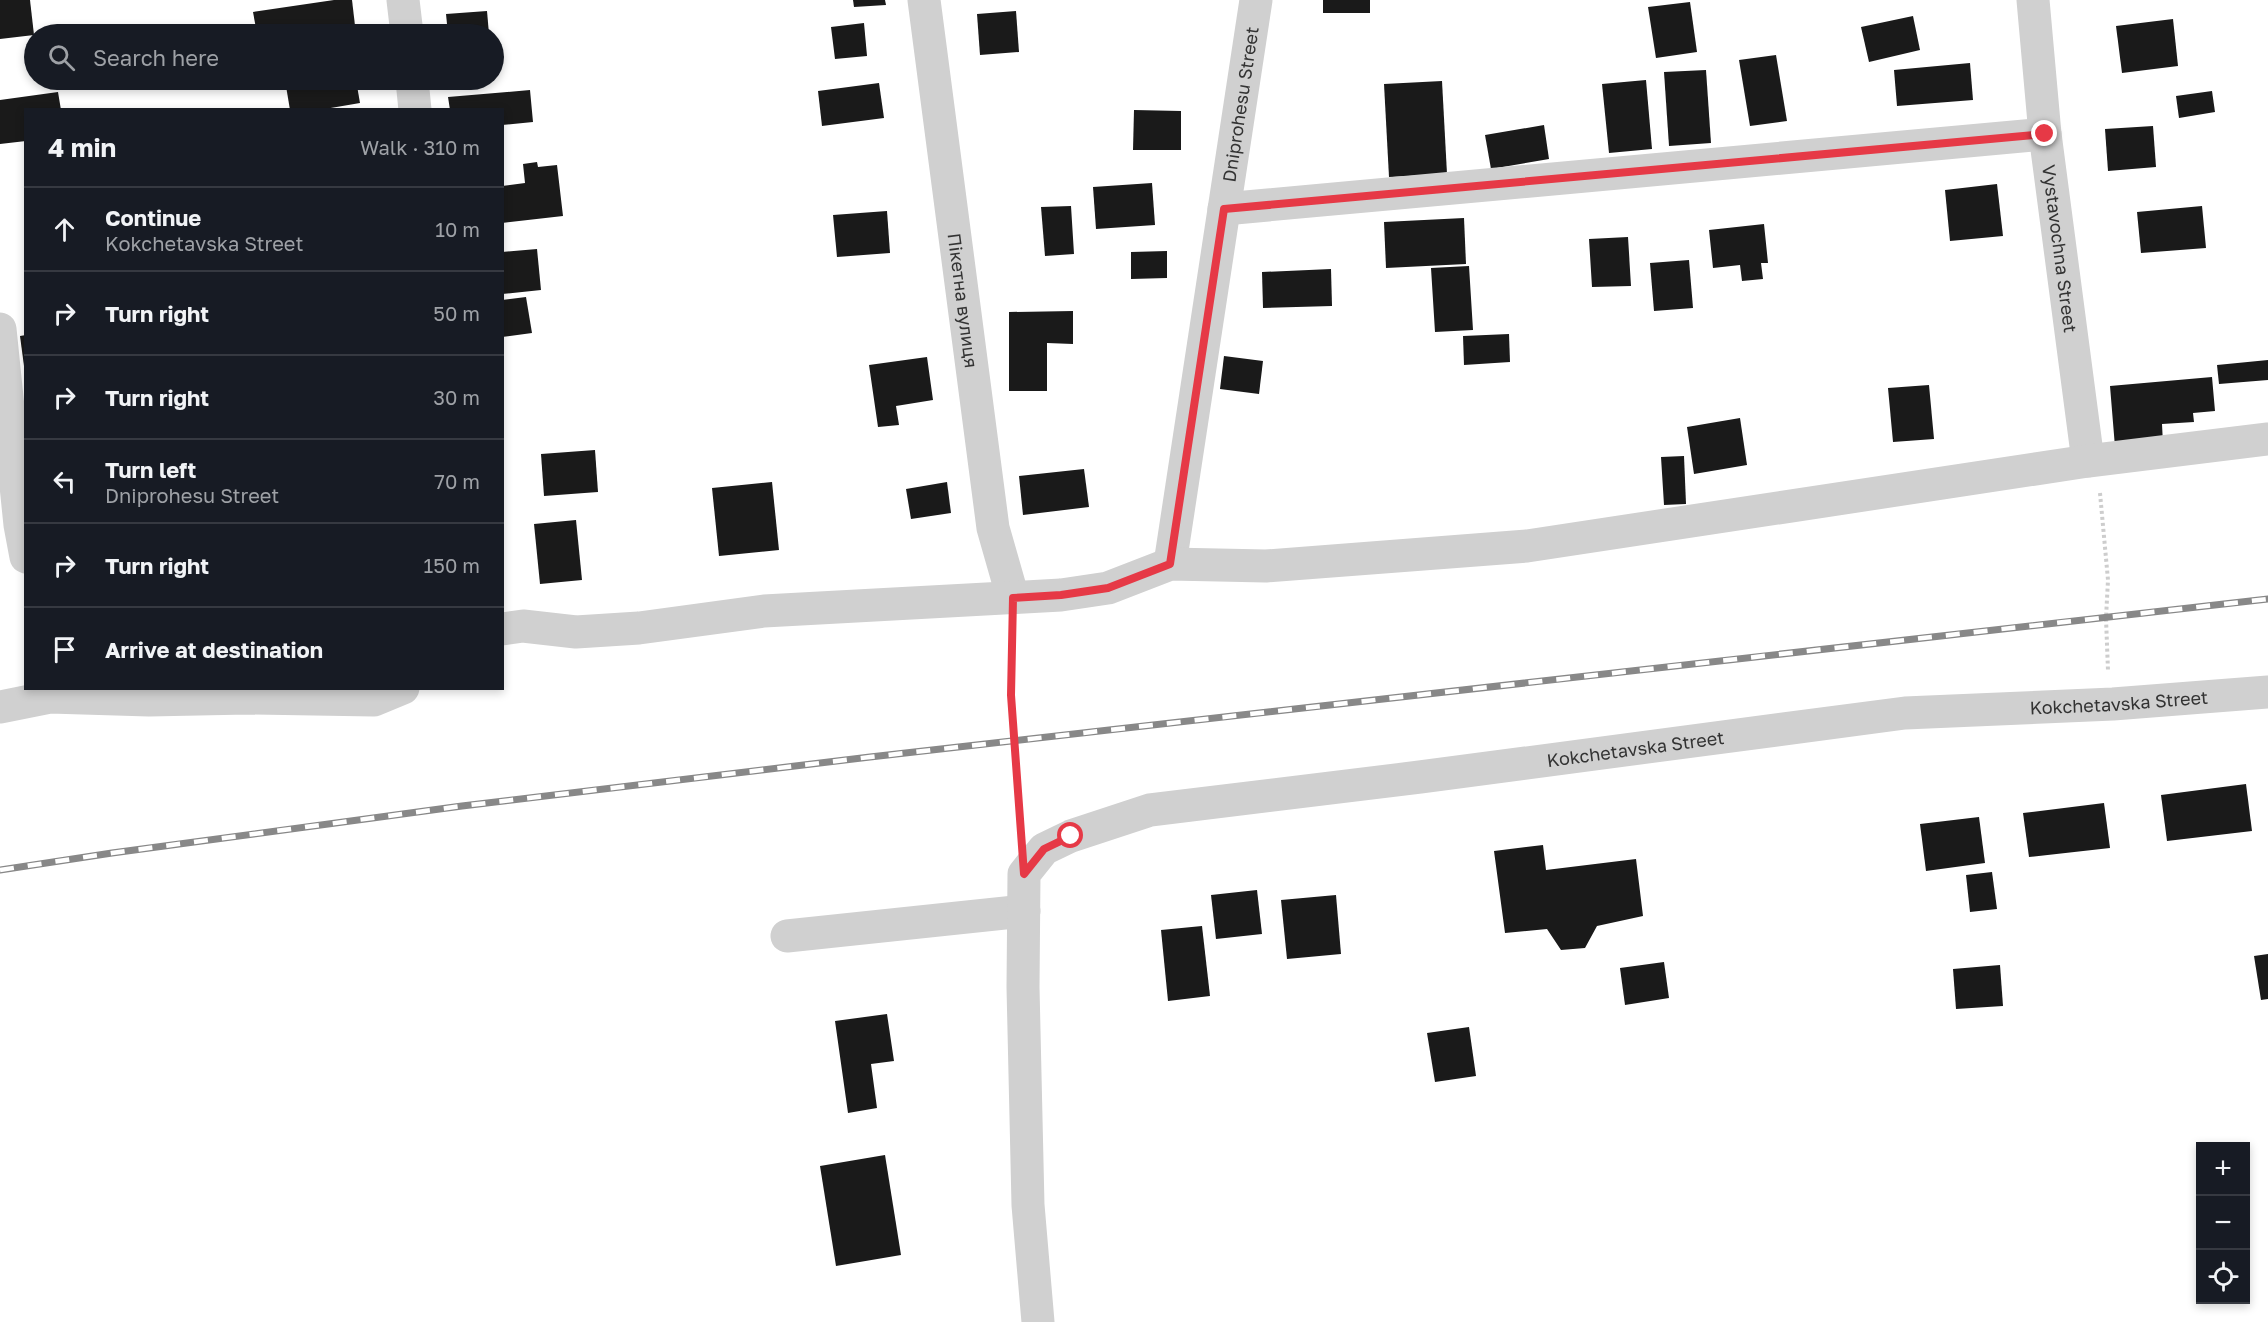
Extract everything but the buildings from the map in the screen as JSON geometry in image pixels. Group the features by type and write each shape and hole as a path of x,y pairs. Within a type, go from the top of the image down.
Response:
{"street":[{"path":"403,0 406,24"},
{"name":"Пікетна вулиця","path":"924,0 993,528 1013,598"},
{"name":"Dniprohesu Street","path":"1170,564 1256,0"},
{"name":"Vystavochna Street","path":"2033,0 2045,134 2088,462"},
{"path":"413,90 415,108"},
{"path":"1224,209 2045,134"},
{"path":"0,329 24,546"},
{"path":"504,628 523,626 586,632 639,628 764,611 1061,595 1108,588 1170,564 1266,566 1527,546 2088,462 2268,439"},
{"path":"0,707 49,693 149,700 248,698 374,700 398,690"},
{"name":"Kokchetavska Street","path":"1024,874 1044,849 1062,840 1150,810 1905,713 2113,704 2268,692"},
{"path":"1024,874 1023,987 1028,1205 1038,1322"},
{"path":"787,936 1023,911"}],"path":[{"path":"2088,462 2101,496 2108,580 2107,661"},
{"path":"1013,598 1011,695 1024,874"}],"railway":[{"path":"0,870 462,806 870,757 2268,599"}],"route":[{"path":"1071,836 1044,849 1024,874 1011,695 1013,598 1061,595 1108,588 1170,564 1224,209 2045,134"}]}
